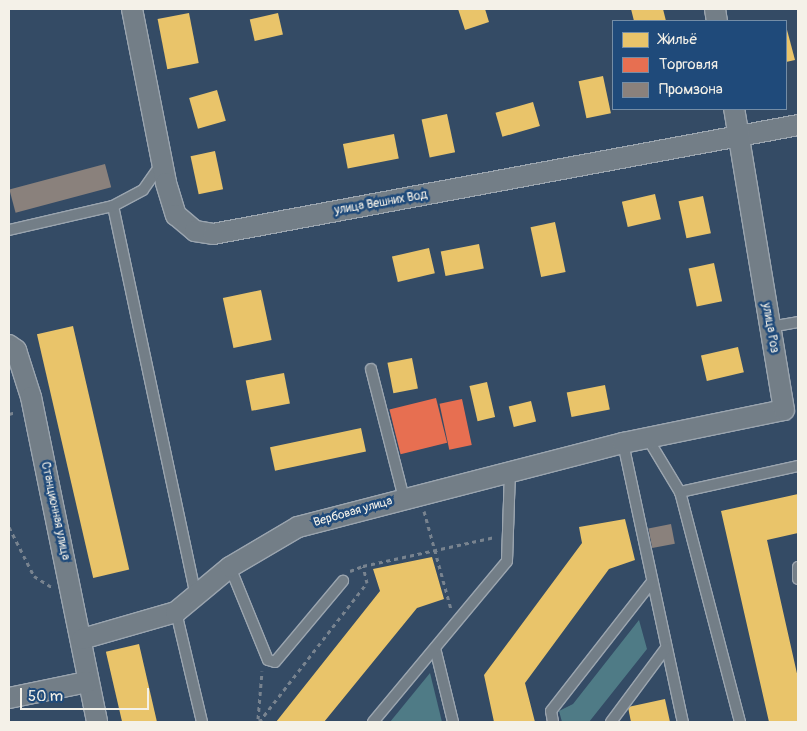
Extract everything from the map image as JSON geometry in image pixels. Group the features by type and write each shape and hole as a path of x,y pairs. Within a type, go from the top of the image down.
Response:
{"street":[{"name":"улица Вешних Вод","path":"132,9 161,164 176,216 195,232 213,234 740,138 798,125"},
{"name":"улица Роз","path":"648,439 784,410 734,110"},
{"name":"Станционная улица","path":"9,345 16,350 31,397 82,639 87,682 97,722"},
{"name":"Вербовая улица","path":"82,639 176,612 195,593 230,567 298,527 510,471 648,439"},
{"path":"9,698 87,682"}],"lane":[{"path":"9,230 113,206 143,190 161,164"},
{"path":"113,206 195,593"},
{"path":"770,328 798,322"},
{"path":"371,369 412,496"},
{"path":"648,439 680,492 740,722"},
{"path":"623,444 651,583 683,722"},
{"path":"680,492 798,466"},
{"path":"373,722 507,561 510,471"},
{"path":"230,567 268,660 280,658 343,581"},
{"path":"798,567 798,580"},
{"path":"553,722 551,711 651,583"},
{"path":"176,612 202,722"},
{"path":"435,648 453,722"},
{"path":"611,722 666,648"}],"path":[{"path":"412,496 434,551 455,624"},
{"path":"9,527 40,583 48,589 70,584"},
{"path":"259,721 367,583 363,566 508,534"},
{"path":"259,721 259,676 268,660"}],"green space":[{"path":"639,620 647,649 589,722 562,722 559,711 573,704"},
{"path":"430,673 442,722 390,722"}],"building: Жильё":[{"path":"458,9 485,9 489,22 465,30"},
{"path":"631,9 663,9 666,20 634,20"},
{"path":"189,13 199,63 167,69 158,19"},
{"path":"278,13 283,34 255,41 250,20"},
{"path":"787,30 795,60 787,62"},
{"path":"603,76 611,113 586,118 579,81"},
{"path":"217,90 226,121 198,129 189,98"},
{"path":"533,102 540,126 502,137 496,113"},
{"path":"447,114 455,152 430,158 422,119"},
{"path":"394,134 399,159 348,168 343,144"},
{"path":"215,151 223,189 199,194 191,156"},
{"path":"655,194 661,219 628,227 622,202"},
{"path":"703,196 711,233 686,238 679,201"},
{"path":"555,222 566,272 541,277 531,227"},
{"path":"479,244 484,269 445,276 441,251"},
{"path":"429,248 435,273 398,282 392,257"},
{"path":"714,263 722,301 697,307 689,268"},
{"path":"261,290 272,340 233,348 223,298"},
{"path":"73,326 129,570 93,578 37,334"},
{"path":"738,347 744,372 707,381 701,356"},
{"path":"412,358 418,388 393,393 387,363"},
{"path":"284,373 290,403 252,411 246,380"},
{"path":"487,382 495,417 478,421 469,386"},
{"path":"605,385 610,410 571,417 567,392"},
{"path":"531,401 536,421 514,427 509,407"},
{"path":"361,428 366,451 275,471 270,447"},
{"path":"798,494 798,533 767,540 798,678 798,722 769,722 721,511"},
{"path":"625,519 635,560 609,569 525,683 535,722 494,722 484,675 582,543 579,527"},
{"path":"432,557 444,599 417,608 324,722 276,722 380,591 373,569"},
{"path":"139,644 157,722 122,722 106,652"},
{"path":"665,699 670,722 631,722 628,707"}],"building: Торговля":[{"path":"436,398 447,443 401,454 389,410"},
{"path":"462,399 472,445 449,450 440,404"}],"building: Промзона":[{"path":"105,164 111,187 16,213 9,190"},
{"path":"671,524 675,544 652,548 648,528"}]}
